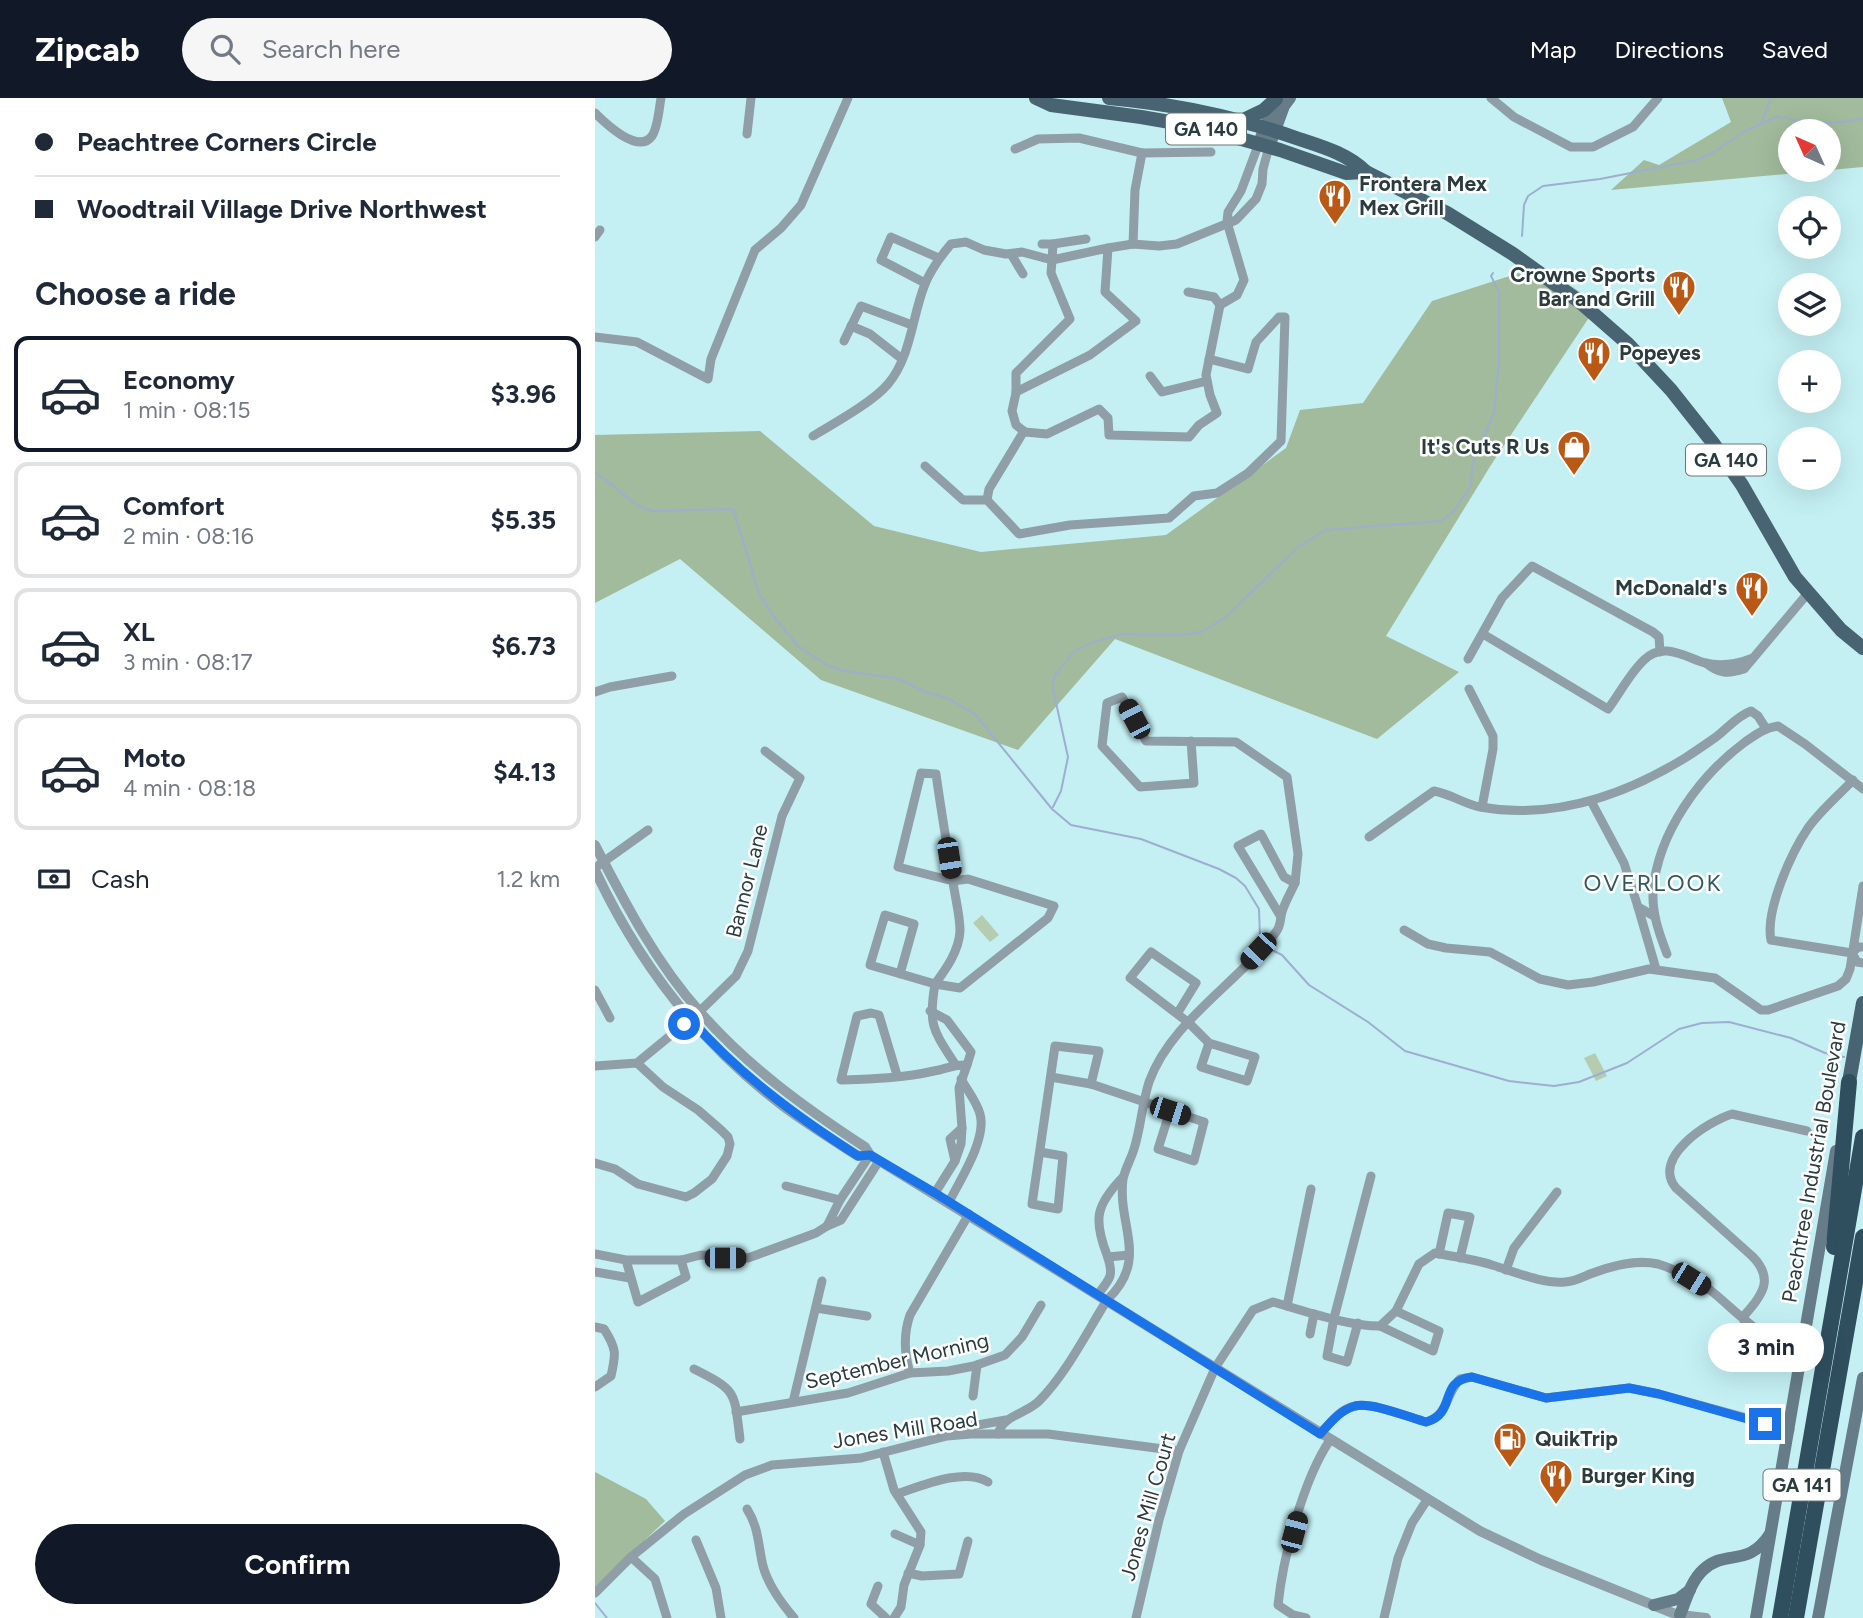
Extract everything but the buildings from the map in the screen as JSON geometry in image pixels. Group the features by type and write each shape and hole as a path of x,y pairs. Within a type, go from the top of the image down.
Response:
{"highway":[{"path":"1825,1353 1849,1082"},
{"name":"Peachtree Industrial Boulevard","path":"1780,1618 1863,1137"},
{"name":"GA 141","path":"1796,1618 1863,1237"},
{"path":"1848,1325 1863,1277"}],"main road":[{"name":"GA 140","path":"1036,98 1051,105 1173,122 1264,145 1346,173 1366,172"},
{"name":"GA 140","path":"1111,98 1173,105 1241,121 1353,159 1366,172 1447,213 1563,288 1622,338 1664,382 1713,443 1742,485 1794,576 1841,630 1863,648"},
{"path":"1241,121 1281,98 1284,106 1264,145"},
{"path":"1841,630 1863,635"},
{"path":"1841,630 1846,640 1863,654"},
{"name":"Peachtree Industrial Boulevard","path":"1756,1618 1790,1430 1815,1264 1863,1003"},
{"path":"1818,1618 1863,1378"},
{"path":"1683,1617 1691,1590 1705,1568 1720,1560 1739,1558 1758,1550 1772,1531"},
{"path":"1739,1558 1756,1568 1763,1579"},
{"path":"1654,1605 1678,1599 1691,1590"}],"street":[{"path":"595,113 624,138 644,141 650,139 654,133 661,98"},
{"path":"747,134 751,98"},
{"path":"595,337 637,342 708,379 711,359 755,250 781,228 801,205 848,98"},
{"path":"1092,110 1106,105 1111,98"},
{"path":"1491,98 1514,117 1571,147 1593,147 1633,127 1657,98"},
{"path":"1015,149 1038,139 1079,138 1142,153 1211,152"},
{"path":"1053,244 1051,273 1070,319 1016,373 1012,411 1016,425 1024,431 1047,434 1099,409 1108,418 1109,435 1189,437 1199,425 1217,414 1207,381 1209,359 1220,305 1237,295 1244,280 1227,222 1228,212 1264,145"},
{"path":"813,436 887,385 902,359 925,283 939,258 951,244 966,242 984,250 1011,254 1021,252 1052,260 1133,244 1177,244 1236,220 1256,199 1262,184 1264,145"},
{"path":"1133,244 1135,190 1142,153"},
{"path":"1241,191 1256,199"},
{"path":"925,283 881,260 891,237 939,258"},
{"path":"1042,244 1086,240"},
{"path":"1016,392 1090,355 1136,321 1105,292 1108,248"},
{"path":"1011,254 1023,274"},
{"path":"1188,292 1214,297 1220,305"},
{"path":"843,341 861,306 912,325"},
{"path":"925,466 963,500 987,500 1019,534 1070,525 1169,518 1194,496 1217,493 1248,473 1281,441 1285,317 1279,317 1256,342 1248,369 1209,359"},
{"path":"851,326 870,334 902,359"},
{"path":"1150,376 1162,391 1207,381"},
{"path":"987,500 989,489 1024,431"},
{"path":"1468,659 1502,598 1532,566 1653,632 1659,637 1660,652"},
{"path":"1483,634 1608,709 1645,658 1660,652 1675,651 1706,663 1716,671 1730,674 1744,670 1808,593"},
{"path":"595,692 672,676"},
{"path":"1469,689 1493,736 1482,807"},
{"path":"997,1434 1001,1423 1025,1411 1043,1397 1103,1297 1111,1275 1097,1225 1100,1207 1123,1177 1134,1149 1143,1103 1160,1056 1175,1036 1277,931 1295,883 1298,854 1287,777 1236,741 1191,741 1146,741 1122,696 1107,703 1102,747 1140,787 1195,783 1191,741"},
{"path":"1369,836 1434,791 1482,807 1532,811 1591,801 1627,790 1684,759 1743,714 1751,711 1765,727"},
{"path":"1667,954 1654,916 1653,892 1657,865 1671,831 1703,781 1725,757 1765,727 1778,726 1863,789"},
{"name":"Bannor Lane","path":"695,1015 736,976 748,951 782,816 800,778 765,751"},
{"path":"900,974 914,924 885,915 870,965 900,974 935,984 960,988 1048,918 1054,906 968,879 953,881 898,867 921,773 936,774 953,881 960,932 950,962 935,984 930,1011 934,1031 955,1064"},
{"path":"1852,953 1771,940 1768,927 1782,883 1808,829 1853,780"},
{"path":"1591,801 1624,863 1656,969"},
{"path":"600,873 648,830"},
{"path":"1281,917 1238,846 1262,834 1284,877 1295,883"},
{"path":"595,845 600,873 646,962 742,1071 783,1106 858,1156 875,1158 935,1193 1427,1500 1502,1543 1683,1617 1706,1618"},
{"path":"1404,930 1437,946 1490,952 1540,979 1568,985 1656,969 1715,978 1756,1007 1768,1010 1838,986 1846,979 1850,969 1863,886"},
{"path":"1638,907 1654,916"},
{"path":"1852,953 1858,947 1863,947"},
{"path":"1177,1014 1196,983 1151,952 1130,978 1177,1014 1189,1023 1209,1043 1255,1057 1247,1081 1202,1067 1209,1043"},
{"path":"1852,953 1857,962 1863,963"},
{"path":"595,990 611,1018"},
{"path":"930,1011 947,1020 971,1052 959,1088 961,1144 955,1161 935,1193"},
{"path":"897,1075 879,1015 871,1013 857,1016 841,1080 897,1075 935,1071 955,1064 967,1065"},
{"path":"595,1066 638,1063 695,1015"},
{"path":"1040,1152 1063,1156 1058,1209 1033,1204 1040,1152 1051,1077 1055,1046 1099,1051 1091,1084"},
{"path":"595,1163 615,1169 638,1184 685,1197 712,1179 727,1156 730,1144 728,1137 698,1110 663,1087 638,1063"},
{"path":"1051,1077 1091,1084 1204,1122 1195,1161 1157,1149 1170,1111"},
{"path":"949,1202 971,1160 981,1131 980,1114 961,1079"},
{"path":"1743,1317 1765,1287 1761,1266 1676,1188 1670,1180 1669,1171 1686,1140 1732,1114 1807,1131"},
{"path":"827,1226 840,1200 875,1158"},
{"path":"595,1254 627,1260 681,1260 701,1255 748,1258 816,1233 841,1220 875,1158"},
{"path":"1358,1323 1347,1362 1327,1356 1334,1318 1371,1176"},
{"path":"1103,1297 1120,1287 1128,1266 1131,1241 1123,1204 1123,1177"},
{"path":"786,1186 840,1200"},
{"path":"1311,1189 1287,1306 1314,1314 1380,1326 1433,1351 1439,1331 1396,1311"},
{"path":"1506,1270 1514,1248 1557,1192"},
{"path":"1439,1254 1448,1213 1470,1217 1460,1258"},
{"path":"910,1373 905,1329 910,1315 969,1214"},
{"path":"1380,1326 1396,1311 1419,1264 1439,1254 1520,1275 1565,1282 1635,1262 1658,1264 1710,1291 1763,1334 1779,1342 1795,1345 1804,1342"},
{"path":"1108,1257 1129,1255"},
{"path":"627,1260 638,1302 686,1277 681,1260"},
{"path":"595,1272 630,1278"},
{"path":"793,1402 823,1281"},
{"name":"Jones Mill Court","path":"1136,1618 1159,1520 1179,1451 1215,1368 1253,1310 1272,1302 1287,1306"},
{"name":"September Morning","path":"736,1412 848,1393 910,1373 948,1371 977,1365 1005,1355 1022,1337 1041,1305"},
{"path":"816,1308 867,1315"},
{"path":"1310,1334 1314,1314"},
{"path":"1743,1317 1746,1331 1752,1338 1765,1346 1789,1354 1800,1366"},
{"path":"595,1327 604,1329 616,1353 611,1376 595,1387"},
{"path":"973,1396 977,1365"},
{"path":"694,1369 719,1382 733,1394 740,1439"},
{"path":"1306,1618 1293,1615 1277,1605 1280,1586 1300,1508 1325,1437 1334,1418 1356,1405 1426,1422 1434,1420 1442,1413 1453,1385 1460,1379 1472,1377 1546,1398 1629,1388 1790,1430"},
{"path":"947,1436 972,1426 1006,1420"},
{"name":"Jones Mill Road","path":"595,1592 631,1557 684,1514 745,1475 761,1468 861,1458 947,1436 1048,1434 1179,1451"},
{"path":"883,1452 897,1494 921,1532 901,1607 894,1618"},
{"path":"897,1494 935,1481 972,1476 988,1482"},
{"path":"1384,1618 1398,1558 1412,1523 1427,1500"},
{"path":"747,1509 755,1521 764,1569 777,1595 794,1618"},
{"path":"895,1534 919,1545"},
{"path":"696,1540 716,1588 721,1618"},
{"path":"908,1573 922,1576 958,1574 968,1541"},
{"path":"631,1557 655,1579 667,1618"},
{"path":"878,1586 871,1604 886,1618"}],"green space":[{"path":"1722,98 1863,98 1863,167 1841,169 1841,119 1778,119 1778,175 1611,190 1644,160 1659,165 1731,122"},
{"path":"1541,266 1598,304 1491,465 1386,636 1459,672 1377,739 1115,639 1018,750 821,680 680,559 595,603 595,435 760,431 874,526 981,552 1166,535 1286,448 1300,410 1363,403 1432,301"},
{"path":"982,915 999,935 990,942 973,923"},
{"path":"1595,1053 1607,1076 1596,1081 1584,1058"},
{"path":"595,1472 646,1499 665,1521 595,1587"}],"waterway":[{"path":"1762,121 1771,98"},
{"path":"1522,236 1524,205 1528,196 1543,186 1600,179 1697,160 1743,132 1778,116 1798,121 1820,122 1863,119"},
{"path":"1053,807 1061,791 1068,757 1053,689 1054,677 1074,651 1123,634 1180,635 1202,632 1226,617 1297,548 1325,530 1441,521 1452,513 1470,487 1473,462 1494,412 1499,360 1499,292 1491,276 1493,273"},
{"path":"595,473 636,504 653,511 733,509 759,593 771,613 798,646 825,664 840,670 899,679 949,699 975,714 1052,809 1071,825 1141,839 1236,878 1245,886 1259,909 1260,937"},
{"path":"1274,951 1282,955 1309,985 1368,1022 1405,1051 1509,1081 1554,1086 1579,1082 1627,1063 1679,1029 1702,1023 1729,1022 1791,1038 1825,1053 1844,1057"},
{"path":"595,1603 607,1618"}],"place":[{"name":"Frontera Mex Mex Grill","path":"1335,226"},
{"name":"Crowne Sports Bar and Grill","path":"1679,317"},
{"name":"Popeyes","path":"1594,383"},
{"name":"It's Cuts R Us","path":"1574,477"},
{"name":"McDonald's","path":"1752,618"},
{"name":"QuikTrip","path":"1510,1469"},
{"name":"Burger King","path":"1556,1506"}],"district":[{"name":"OVERLOOK","path":"1653,883"}],"route":[{"path":"684,1024 690,1019 742,1071 783,1106 858,1156 870,1155 935,1193 1320,1434 1334,1418 1356,1405 1426,1422 1434,1420 1442,1413 1453,1385 1460,1379 1472,1377 1546,1398 1629,1388 1765,1424"}]}
